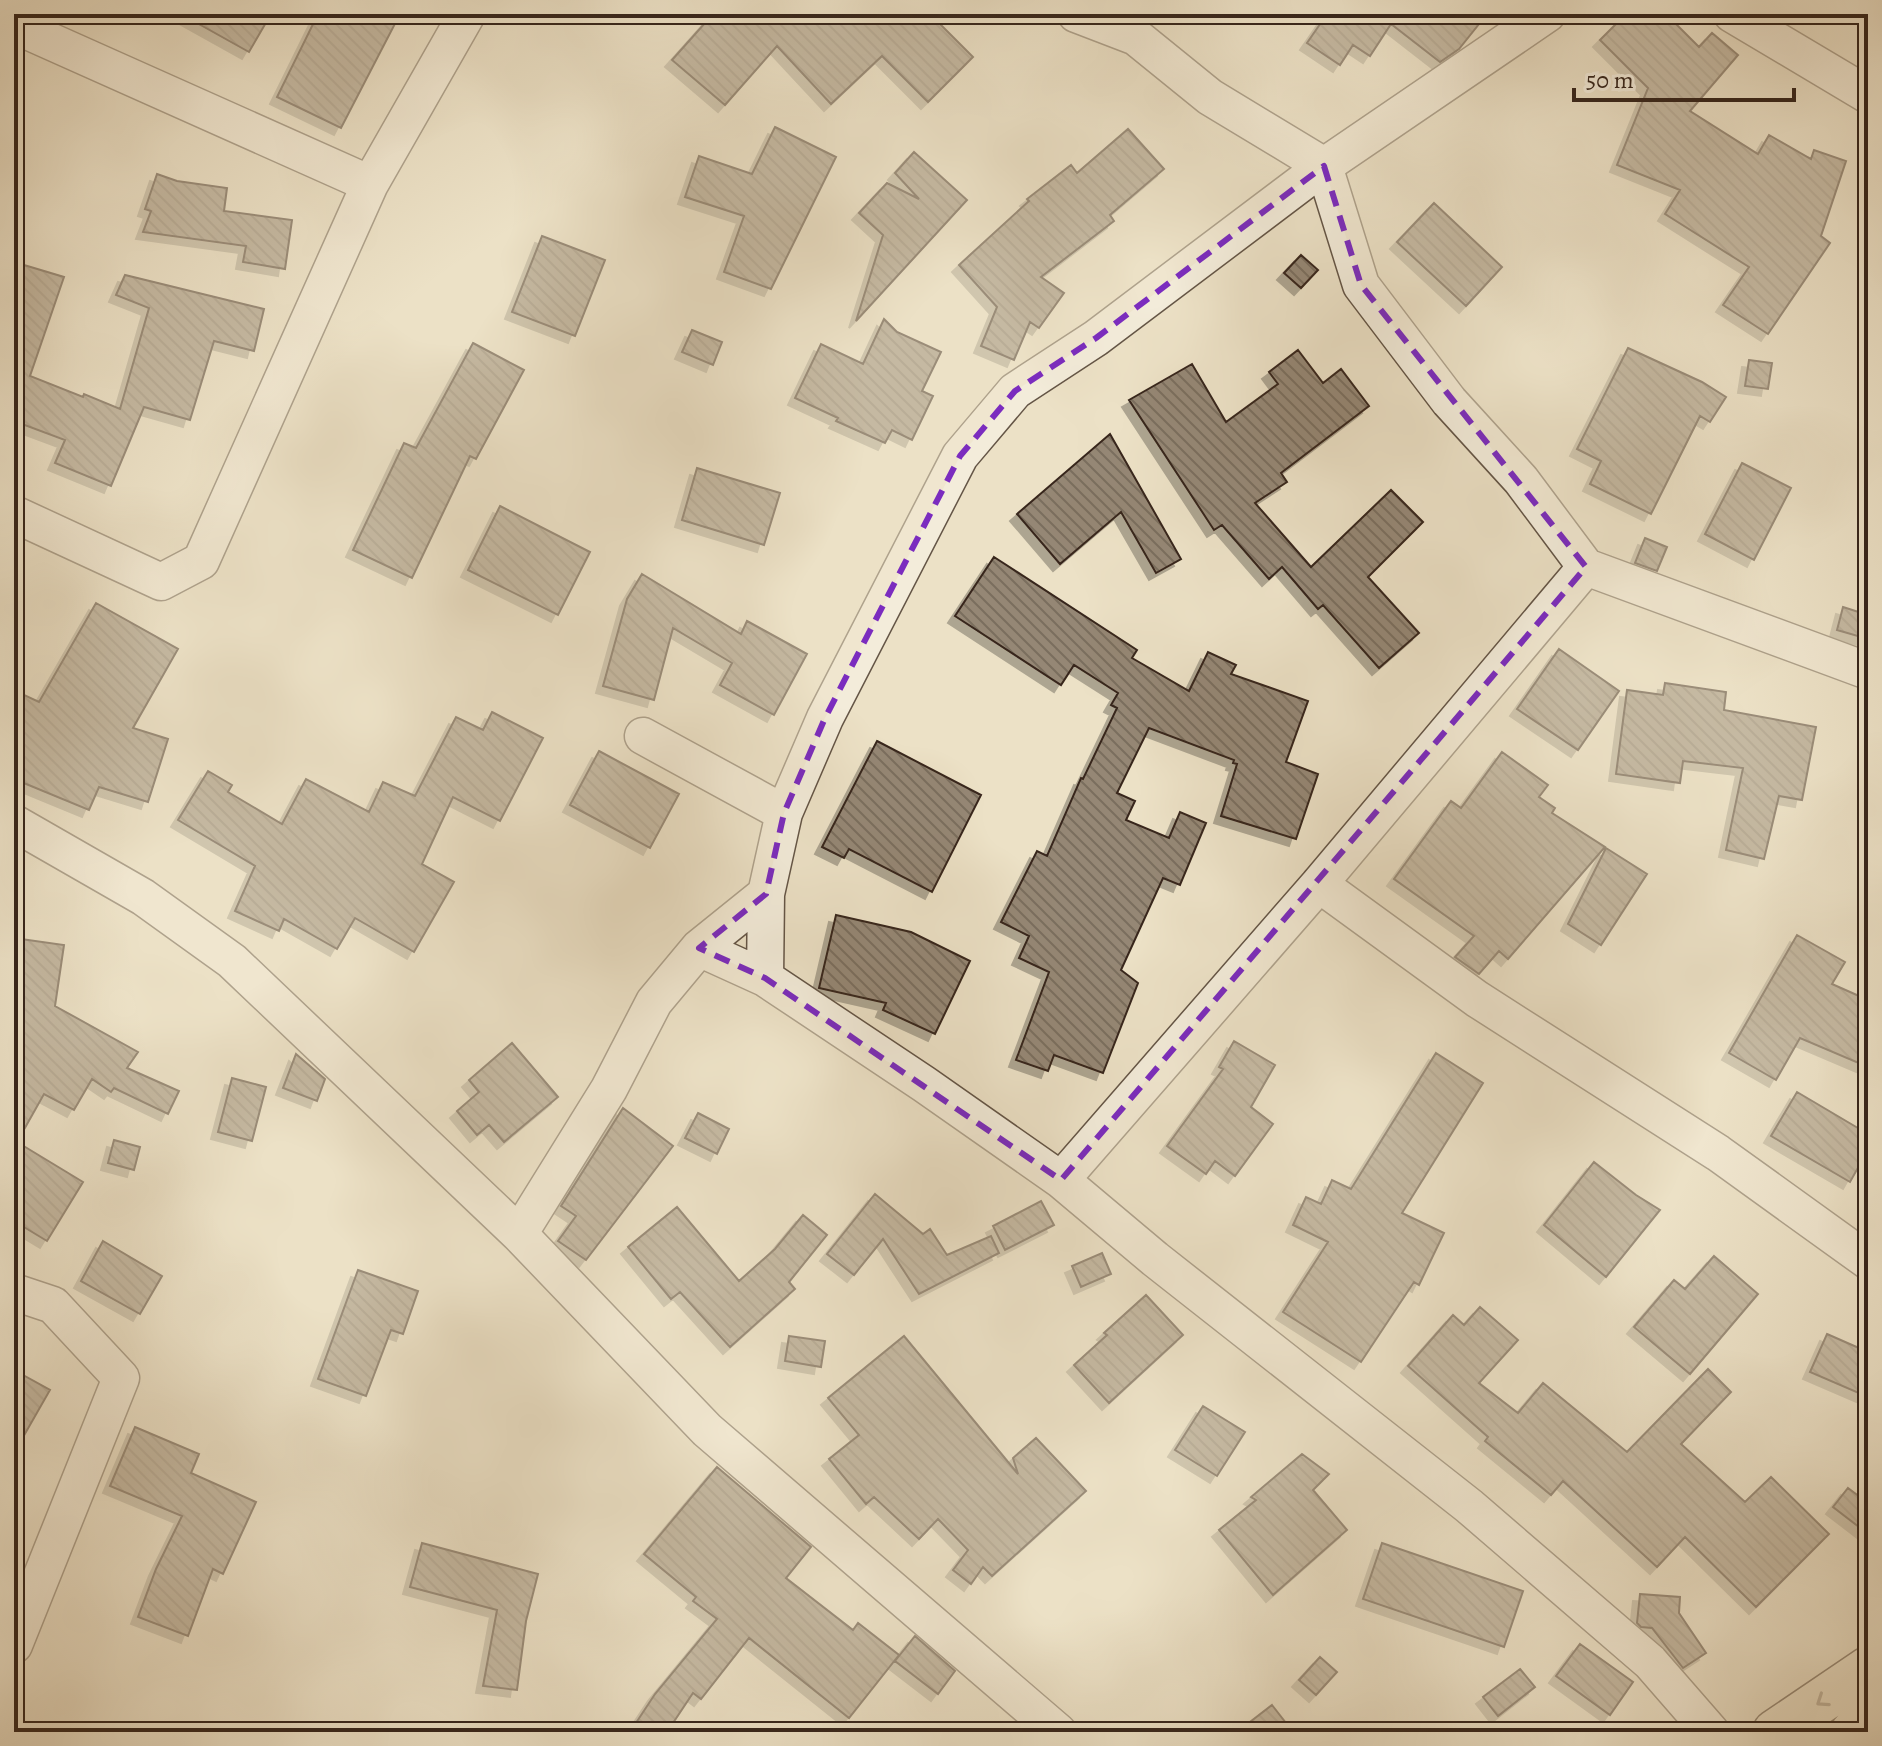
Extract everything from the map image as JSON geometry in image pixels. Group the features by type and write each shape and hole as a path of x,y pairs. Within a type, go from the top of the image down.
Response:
{"highway":[{"path":"1775,1732 1868,1669"},
{"path":"1853,1732 1868,1722"}],"street":[{"path":"14,514 161,582 201,561 370,184 467,14"},
{"path":"1076,14 1140,26 1210,97 1324,166 1361,285 1449,401 1521,480 1586,567 1868,671"},
{"path":"765,978 766,894 784,813 825,718 960,456 1015,391 1096,338 1324,166 1547,14"},
{"path":"1732,14 1868,95"},
{"path":"14,25 370,184"},
{"path":"1061,1180 1319,884 1586,567"},
{"path":"643,736 784,813"},
{"path":"14,823 143,897 232,961 519,1234 707,1430 1058,1732"},
{"path":"1319,884 1477,999 1718,1153 1868,1261"},
{"path":"519,1234 609,1089 654,1002 699,948 766,894"},
{"path":"699,948 765,978 1061,1180 1155,1259 1469,1506 1650,1662 1711,1732"},
{"path":"14,1292 53,1305 121,1378 14,1645"}],"highlighted area":[{"path":"1324,166 1361,285 1586,567 1061,1180 765,978 699,948 766,894 784,813 825,718 960,456 1015,391 1096,338"}],"building":[{"path":"181,14 271,14 249,52"},
{"path":"318,14 400,14 341,128 277,97"},
{"path":"713,14 930,14 973,57 928,102 882,56 831,104 777,46 725,105 672,60"},
{"path":"1327,14 1487,14 1459,49 1440,62 1391,24 1370,56 1353,45 1340,65 1307,43"},
{"path":"1626,14 1666,14 1699,47 1712,33 1738,55 1690,111 1758,154 1769,135 1811,159 1814,150 1846,161 1821,236 1830,243 1768,334 1723,305 1749,267 1665,214 1680,190 1617,165 1648,88 1600,40"},
{"path":"775,127 836,157 771,289 724,272 744,216 685,197 699,156 752,174"},
{"path":"1128,129 1164,169 1110,215 1114,221 1041,277 1064,293 1039,328 1030,322 1014,360 981,346 997,307 959,265 1029,201 1027,199 1071,165 1077,173"},
{"path":"914,152 967,200 856,321 883,235 859,213 887,183 919,199 895,173"},
{"path":"157,174 177,181 227,188 224,211 292,220 285,269 243,262 246,246 143,232 151,211 145,209"},
{"path":"1434,203 1502,267 1466,306 1397,242"},
{"path":"542,236 605,260 575,336 512,312"},
{"path":"1301,255 1318,270 1301,288 1284,273"},
{"path":"14,262 64,277 30,376 83,397 84,394 120,409 149,308 116,295 125,275 264,309 254,351 214,341 190,420 144,407 111,486 55,463 65,440 14,421"},
{"path":"884,319 897,332 941,352 922,391 933,396 912,440 892,430 885,443 795,398 821,344 863,364"},
{"path":"692,330 722,342 713,365 682,352"},
{"path":"473,343 524,370 476,459 470,456 412,578 353,550 404,443 416,448"},
{"path":"1628,348 1702,382 1726,397 1710,422 1700,416 1651,514 1590,484 1601,461 1577,449"},
{"path":"1298,350 1323,383 1341,369 1369,406 1281,473 1287,482 1255,503 1311,567 1391,490 1423,522 1368,577 1419,633 1379,668 1323,605 1318,609 1282,567 1269,579 1222,525 1214,530 1129,400 1192,364 1226,422 1278,384 1269,372"},
{"path":"1749,360 1772,363 1768,389 1745,386"},
{"path":"1110,434 1181,559 1156,573 1121,512 1060,564 1017,514"},
{"path":"1742,463 1791,488 1754,560 1705,534"},
{"path":"697,468 780,493 764,545 682,520"},
{"path":"500,506 590,552 558,615 468,570"},
{"path":"1645,538 1667,547 1657,571 1635,563"},
{"path":"994,557 1137,650 1132,658 1189,691 1208,652 1236,665 1231,674 1308,701 1286,762 1318,774 1296,839 1221,816 1237,764 1233,763 1234,760 1149,728 1117,793 1135,801 1126,820 1169,838 1180,812 1206,823 1180,885 1163,878 1121,970 1138,983 1103,1073 1054,1055 1048,1071 1016,1060 1049,972 1019,958 1029,936 1001,922 1037,851 1047,856 1081,778 1117,708 1111,705 1118,693 1074,665 1061,685 955,616"},
{"path":"642,574 741,634 747,621 807,654 774,715 720,685 732,663 673,628 654,700 603,686 627,599"},
{"path":"96,603 178,649 133,728 168,739 148,802 99,787 89,810 14,779 14,706 20,693 39,702"},
{"path":"1843,607 1868,615 1868,639 1837,630"},
{"path":"1559,649 1619,691 1578,750 1517,709"},
{"path":"1665,683 1726,692 1724,710 1816,727 1802,800 1779,796 1764,859 1726,850 1743,768 1683,761 1680,783 1616,774 1627,690 1663,695"},
{"path":"492,712 543,738 500,821 453,797 422,864 454,882 414,952 355,918 337,949 284,919 279,931 235,911 255,866 178,820 208,771 232,785 228,792 282,824 306,779 369,812 383,782 415,796 456,717 483,730"},
{"path":"877,741 981,795 932,892 849,849 844,858 822,847"},
{"path":"599,751 679,794 650,848 570,805"},
{"path":"1502,752 1548,785 1539,797 1555,808 1552,813 1605,847 1508,959 1499,951 1479,974 1455,957 1474,936 1394,879 1451,801 1461,808"},
{"path":"1606,848 1647,874 1601,945 1568,924"},
{"path":"836,915 911,932 970,961 935,1034 883,1010 886,1003 819,988"},
{"path":"1797,935 1845,962 1832,984 1868,1000 1868,1067 1800,1038 1776,1080 1729,1053"},
{"path":"14,938 64,945 55,1006 138,1052 127,1068 179,1091 168,1114 114,1088 111,1092 92,1079 74,1110 44,1094 17,1142 83,1182 47,1241 14,1221"},
{"path":"1234,1041 1275,1065 1251,1107 1273,1124 1235,1176 1215,1161 1206,1174 1167,1146 1223,1069 1219,1067"},
{"path":"512,1043 558,1097 504,1142 489,1125 477,1135 457,1111 479,1092 469,1080"},
{"path":"1436,1053 1483,1083 1402,1213 1444,1233 1419,1285 1414,1282 1361,1362 1283,1312 1328,1242 1293,1225 1306,1197 1321,1204 1332,1180 1351,1189"},
{"path":"296,1054 325,1079 317,1101 283,1088"},
{"path":"232,1078 266,1087 252,1141 218,1132"},
{"path":"1797,1092 1868,1134 1868,1150 1850,1182 1771,1136"},
{"path":"623,1108 673,1146 586,1260 558,1241 576,1216 561,1206"},
{"path":"698,1113 729,1129 717,1154 685,1138"},
{"path":"114,1140 140,1147 134,1170 108,1163"},
{"path":"1594,1162 1660,1210 1606,1277 1544,1225"},
{"path":"875,1194 923,1234 930,1229 947,1255 991,1236 999,1253 919,1294 883,1239 854,1275 827,1254"},
{"path":"1041,1201 1054,1225 1005,1250 993,1226"},
{"path":"677,1207 739,1281 775,1249 803,1215 827,1235 789,1282 795,1289 730,1347 680,1292 671,1299 628,1247"},
{"path":"103,1241 162,1276 140,1314 81,1281"},
{"path":"1102,1253 1111,1274 1081,1287 1072,1266"},
{"path":"1714,1256 1758,1294 1690,1374 1634,1327 1674,1280 1685,1289"},
{"path":"358,1270 418,1291 403,1334 391,1330 366,1396 318,1379"},
{"path":"1146,1295 1183,1335 1109,1403 1074,1365"},
{"path":"1480,1307 1518,1340 1479,1383 1518,1413 1543,1383 1627,1452 1708,1369 1731,1392 1681,1444 1745,1502 1771,1477 1829,1534 1756,1607 1685,1537 1657,1567 1563,1481 1551,1495 1485,1441 1488,1437 1408,1366 1453,1315 1464,1325"},
{"path":"1827,1334 1868,1352 1868,1397 1810,1372"},
{"path":"789,1336 825,1341 821,1367 785,1361"},
{"path":"904,1336 1018,1474 1013,1458 1036,1438 1086,1491 992,1576 983,1567 971,1584 953,1570 968,1550 938,1519 919,1539 874,1497 866,1504 829,1459 859,1435 828,1398"},
{"path":"14,1370 50,1390 14,1453"},
{"path":"1203,1406 1245,1432 1217,1476 1175,1450"},
{"path":"135,1427 199,1454 191,1473 256,1502 223,1574 213,1569 188,1636 138,1617 156,1569 182,1516 110,1486"},
{"path":"1302,1454 1329,1474 1313,1490 1347,1530 1273,1595 1219,1530 1256,1500 1251,1497"},
{"path":"717,1467 811,1547 786,1578 853,1630 858,1623 899,1655 849,1718 749,1638 701,1699 693,1693 667,1732 630,1732 655,1694 717,1619 693,1601 696,1597 644,1554"},
{"path":"1848,1488 1868,1503 1868,1534 1833,1507"},
{"path":"422,1543 538,1574 526,1621 517,1690 483,1686 497,1610 410,1587"},
{"path":"1382,1543 1523,1591 1504,1647 1363,1599"},
{"path":"1640,1594 1680,1597 1679,1613 1706,1653 1683,1668 1652,1628 1641,1627 1637,1623"},
{"path":"915,1636 955,1671 938,1694 895,1661"},
{"path":"1580,1644 1633,1682 1610,1715 1556,1676"},
{"path":"1320,1657 1337,1672 1316,1695 1299,1680"},
{"path":"1520,1669 1535,1687 1498,1716 1483,1697"},
{"path":"1272,1705 1286,1723 1274,1732 1237,1732"}]}
